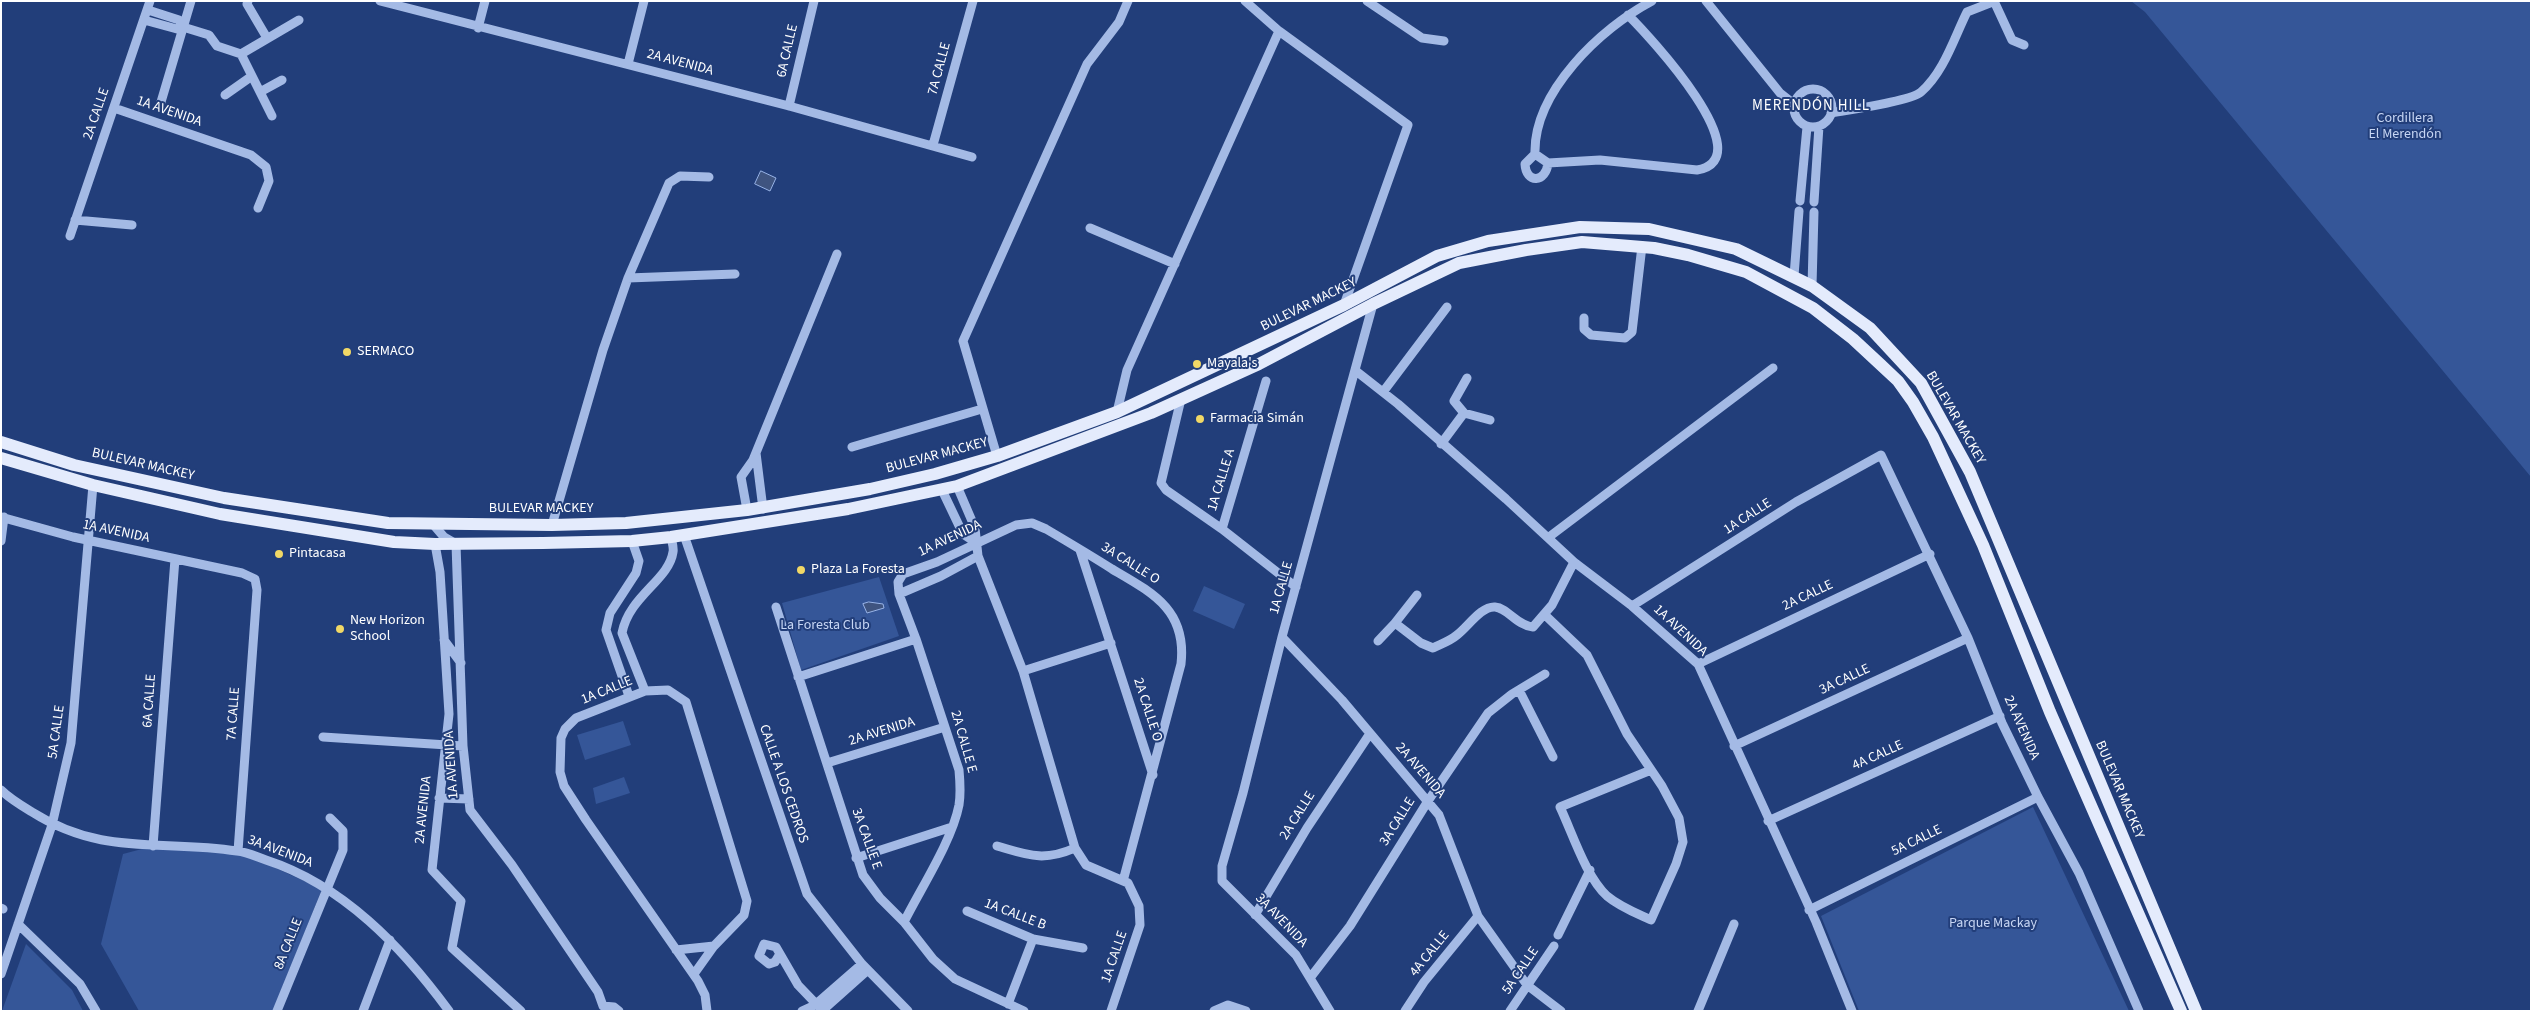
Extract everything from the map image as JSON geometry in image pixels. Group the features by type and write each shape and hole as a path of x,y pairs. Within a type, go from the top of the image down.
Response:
{"main road":[{"name":"BULEVAR MACKEY","path":"1,443 74,465 224,498 388,523 552,525 626,523 747,510 870,489 997,456 1117,412 1344,305 1437,256 1488,241 1580,227 1649,229 1736,249 1812,286 1870,328 1921,384 1970,472 2196,1011"},
{"name":"BULEVAR MACKEY","path":"1,458 93,484 220,514 394,542 456,544 632,541 684,536 744,524 848,510 957,486 1151,413 1259,364 1373,304 1459,263 1526,250 1582,242 1642,246 1688,256 1746,272 1798,298 1853,338 1898,381 1913,402 1933,437 1983,545 2050,712 2180,1011"},
{"path":"1794,276 1798,298 1807,295 1812,286"},
{"path":"1,443 13,453 89,476 93,478 93,484"},
{"path":"744,524 764,517 763,508"}],"street":[{"path":"160,102 191,1"},
{"path":"248,1 247,4 267,38"},
{"name":"2A AVENIDA","path":"380,1 478,28 628,64 789,106 972,157"},
{"path":"478,28 485,1"},
{"path":"628,64 644,1"},
{"name":"6A CALLE","path":"789,106 814,1"},
{"name":"7A CALLE","path":"934,145 973,1"},
{"path":"997,456 963,341 1087,64 1119,22 1128,1"},
{"path":"1244,1 1279,31 1408,125 1344,305"},
{"path":"1368,1 1422,38 1444,41"},
{"path":"1548,163 1547,172 1543,177 1536,179 1529,177 1525,171 1525,164 1535,154 1535,141 1540,124 1558,84 1594,44 1628,15 1652,1"},
{"path":"1706,1 1780,93 1794,104"},
{"path":"1831,112 1880,104 1920,93 1943,65 1967,12 1994,1 2012,40 2024,45"},
{"path":"149,5 179,20 184,27 210,35 217,46 241,54 272,116"},
{"name":"2A CALLE","path":"70,236 149,5"},
{"path":"1535,154 1548,163 1600,160 1697,170 1708,168 1714,163 1718,146 1716,132 1694,95 1659,48 1628,15"},
{"path":"144,20 177,30 184,27"},
{"path":"241,54 299,20"},
{"path":"1117,412 1127,370 1279,31"},
{"path":"225,95 252,76"},
{"path":"260,92 282,80"},
{"path":"1815,89 1821,91 1830,100 1831,112 1829,118 1819,126 1807,127 1797,119 1794,104 1798,96 1803,92 1815,89"},
{"name":"1A AVENIDA","path":"114,108 251,155 266,167 269,181 258,208"},
{"path":"1812,286 1819,126"},
{"path":"1794,276 1807,127"},
{"path":"552,525 603,350 628,278 670,183 680,176 708,177"},
{"path":"75,220 132,225"},
{"path":"1090,228 1175,264"},
{"path":"1584,318 1584,329 1591,335 1625,338 1632,332 1642,246"},
{"path":"747,510 741,477 756,453 837,254"},
{"path":"628,278 735,274"},
{"name":"1A CALLE","path":"1222,881 1222,866 1373,304"},
{"path":"1383,392 1447,307"},
{"path":"1549,537 1773,368"},
{"name":"1A AVENIDA","path":"1356,371 1383,392 1549,537 1574,562 1632,606 1698,664 1809,910 1852,1011"},
{"path":"1467,378 1454,401 1464,413 1490,420"},
{"name":"1A CALLE A","path":"1222,529 1266,381"},
{"path":"1181,399 1161,474 1161,483 1166,490 1222,529 1296,587"},
{"path":"852,447 982,409"},
{"path":"1441,444 1464,413"},
{"path":"756,453 763,508"},
{"name":"2A AVENIDA","path":"1881,455 1930,554 1968,638 2000,716 2038,797 2078,873 2139,1011"},
{"name":"1A CALLE","path":"1632,606 1796,502 1881,455"},
{"name":"5A CALLE","path":"1,974 52,825 71,743 93,484"},
{"path":"957,486 974,528 978,556 1023,671 1075,848 1086,865 1123,880 1153,775"},
{"path":"942,490 963,534 975,542"},
{"path":"1,541 2,517"},
{"name":"1A AVENIDA","path":"2,517 88,541 242,573 255,579"},
{"path":"432,523 444,538 456,544"},
{"name":"1A AVENIDA","path":"978,556 899,594 898,582 903,574 936,562 975,542 1016,525 1032,523 1046,528 1080,550"},
{"name":"CALLE A LOS CEDROS","path":"684,536 807,894 865,967 908,1011"},
{"path":"645,691 622,633 632,607 671,561 674,550 671,537"},
{"path":"629,696 606,630 610,613 636,573 639,561 632,541"},
{"name":"2A AVENIDA","path":"434,544 440,569 443,640 449,707 432,870 461,901 452,948 521,1011"},
{"name":"1A AVENIDA","path":"456,544 463,746 470,810 512,865 598,992 603,1008"},
{"name":"2A CALLE O","path":"1080,550 1153,775"},
{"name":"3A CALLE O","path":"1080,550 1148,588 1168,609 1181,633 1183,650 1181,664 1153,775"},
{"name":"2A CALLE","path":"1698,664 1930,554"},
{"name":"6A CALLE","path":"153,846 175,559"},
{"path":"1395,623 1421,643 1432,648 1458,634 1486,609 1494,607 1501,609 1518,624 1533,627 1545,615 1563,586 1574,562"},
{"name":"7A CALLE","path":"238,851 256,590 255,579"},
{"name":"2A CALLE E","path":"899,594 916,639 959,770 960,779 959,805 952,827 904,922"},
{"path":"1378,641 1417,595"},
{"name":"3A CALLE E","path":"776,607 863,875 880,898 904,922 933,960 955,979 1024,1011"},
{"path":"1545,615 1587,655 1627,734 1651,770 1680,818 1683,842 1676,864 1651,920 1624,907 1606,895 1590,870 1560,807 1651,770"},
{"name":"2A AVENIDA","path":"1282,637 1342,700 1369,735 1439,815 1478,916 1527,985 1561,1011"},
{"name":"3A CALLE","path":"1734,746 1968,638"},
{"path":"798,677 916,639"},
{"path":"443,640 461,663"},
{"path":"1023,671 1110,643"},
{"name":"3A CALLE","path":"1310,978 1350,926 1428,801 1488,713 1545,674"},
{"name":"1A CALLE","path":"676,950 564,786 560,772 561,738 565,729 576,718 645,691 668,690 686,702 747,901 744,915 714,946"},
{"path":"1519,690 1553,757"},
{"path":"449,707 462,708"},
{"name":"4A CALLE","path":"1768,821 2000,716"},
{"name":"2A AVENIDA","path":"826,763 945,727"},
{"name":"2A CALLE","path":"1255,915 1307,828 1369,735"},
{"path":"323,737 463,746"},
{"name":"3A AVENIDA","path":"1,790 52,825 114,844 238,851 290,868 327,887 390,940 449,1011"},
{"name":"5A CALLE","path":"1809,910 2038,797"},
{"path":"439,798 468,799"},
{"name":"8A CALLE","path":"277,1011 343,850 343,831 330,818"},
{"path":"856,858 952,827"},
{"path":"997,846 1041,857 1058,855 1075,848"},
{"path":"1558,935 1590,870"},
{"name":"1A CALLE","path":"1111,1011 1140,925 1139,906 1131,887 1123,880"},
{"name":"3A AVENIDA","path":"1222,881 1296,955 1330,1011"},
{"name":"1A CALLE B","path":"967,911 1033,939 1083,948"},
{"name":"4A CALLE","path":"1405,1011 1424,982 1478,916"},
{"path":"18,924 80,984 96,1011"},
{"path":"1698,1011 1734,924"},
{"path":"1008,1004 1033,939"},
{"path":"363,1011 390,940"},
{"path":"676,950 714,946"},
{"path":"694,974 714,946"},
{"name":"5A CALLE","path":"1510,1011 1554,946"},
{"path":"676,950 694,974 706,995 707,1011"},
{"path":"780,954 798,985 820,1009"},
{"path":"802,1011 820,1009 865,967"},
{"path":"1214,1011 1228,1005 1246,1011"},
{"path":"603,1008 614,1007 619,1011"}],"green space":[{"name":"Cordillera El Merendón","path":"2131,1 2531,1 2531,477 2145,12"},
{"name":"La Foresta Club","path":"879,577 899,636 801,670 782,603"},
{"path":"1204,586 1245,604 1234,629 1193,611"},
{"path":"623,721 631,745 585,760 577,735"},
{"path":"624,777 630,793 596,804 593,788"},
{"name":"Parque Mackay","path":"2033,807 2129,1011 1859,1011 1821,916"},
{"path":"153,846 238,851 322,889 273,1011 139,1011 101,944 123,854"},
{"path":"26,944 72,990 83,1011 2,1011"}],"shaded area":[{"path":"761,171 776,178 770,191 755,184"},
{"path":"869,602 883,604 884,608 867,613 863,604"}],"place":[{"name":"SERMACO","path":"347,352"},
{"name":"Mayala's","path":"1197,364"},
{"name":"Farmacia Simán","path":"1200,419"},
{"name":"Pintacasa","path":"279,554"},
{"name":"Plaza La Foresta","path":"801,570"},
{"name":"New Horizon School","path":"340,629"}],"district":[{"name":"MERENDÓN HILL","path":"1811,107"}]}
